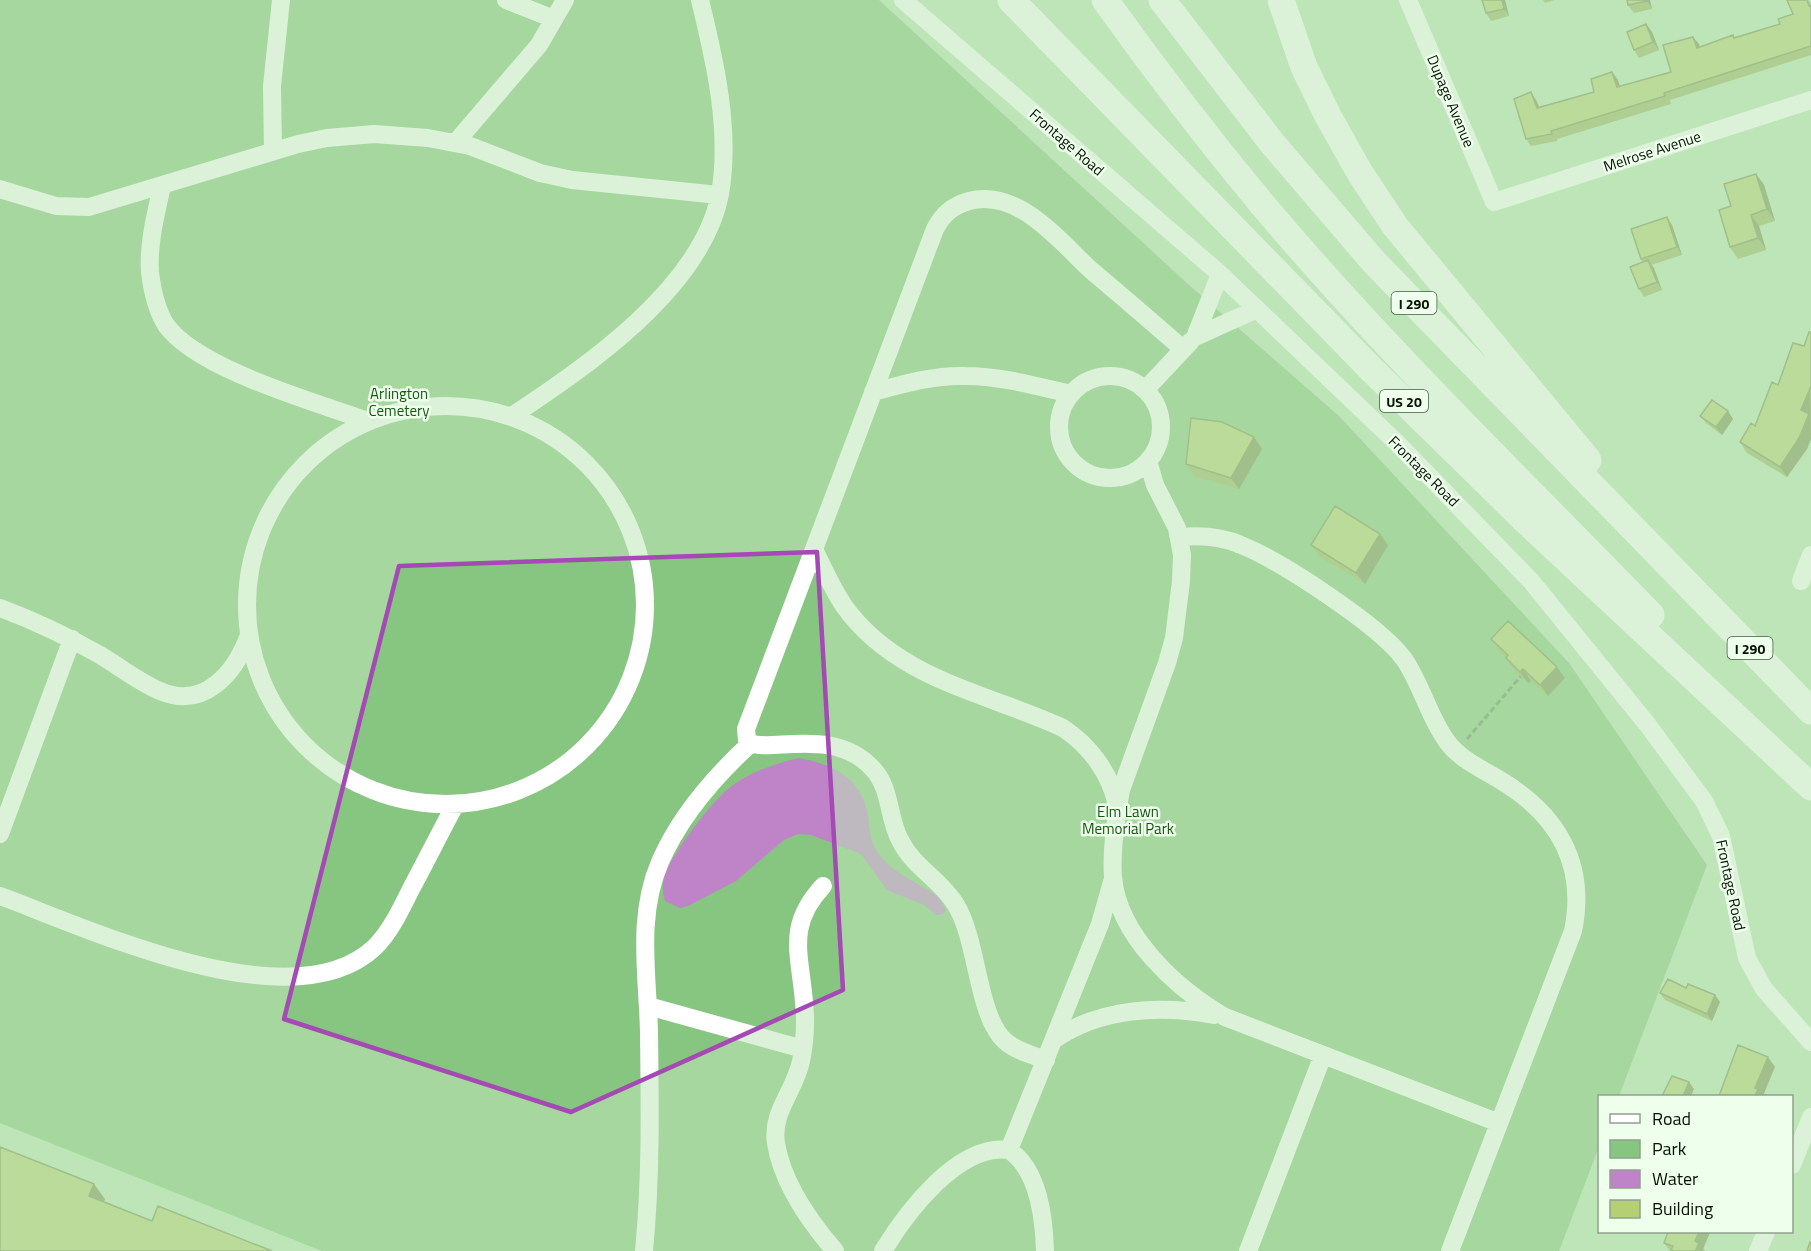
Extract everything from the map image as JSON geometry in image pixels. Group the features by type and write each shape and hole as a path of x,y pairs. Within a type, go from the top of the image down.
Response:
{"highway":[{"name":"US 20","path":"1011,0 1370,368 1478,474 1811,787"},
{"name":"I 290","path":"1105,0 1171,92 1242,179 1349,302 1811,779"},
{"name":"I 290","path":"1162,0 1272,143 1374,261 1811,711"},
{"path":"1281,0 1304,67 1328,116 1360,173 1395,226 1689,584"}],"street":[{"path":"273,151 272,86 281,0"},
{"path":"506,0 554,19"},
{"path":"456,142 522,66 565,0"},
{"path":"512,416 600,354 668,288 698,250 708,232 720,195 722,158 720,106 715,67 700,0"},
{"name":"Frontage Road","path":"903,0 1220,274 1397,443 1531,580 1685,772 1704,801 1721,836 1747,958 1764,988 1811,1042"},
{"name":"Dupage Avenue","path":"1408,0 1494,202"},
{"name":"Melrose Avenue","path":"1494,202 1811,100"},
{"path":"0,189 56,206 73,208 106,203 273,151 327,138 374,134 456,142 540,172 572,180 720,195"},
{"path":"162,186 155,219 150,271 159,310 166,324 178,338 208,360 368,422"},
{"path":"750,744 746,729 935,229 950,209 975,200 1004,203 1029,215 1189,343"},
{"path":"1145,390 1189,343 1220,274"},
{"path":"1189,343 1257,309"},
{"path":"873,392 915,381 964,375 1012,381 1071,394"},
{"path":"1105,376 1125,378 1145,390 1156,405 1161,430 1159,442 1148,461 1133,472 1112,478 1091,474 1073,462 1060,434 1061,413 1071,394 1085,382 1105,376"},
{"path":"426,407 474,408 512,416 555,439 580,458 606,486 627,521 642,565 646,616 638,663 620,705 595,739 568,764 536,784 498,798 455,805 414,802 371,790 333,770 302,743 278,712 260,676 249,635 247,593 254,551 270,511 293,477 321,450 368,422 426,407"},
{"path":"1009,1150 1100,924 1113,878 1121,790 1174,638 1181,581 1179,537 1173,518 1155,484 1148,461"},
{"path":"1179,537 1203,535 1240,544 1282,567 1370,626 1404,659 1431,716 1456,752 1519,793 1548,820 1572,862 1577,890 1573,931 1450,1251"},
{"path":"814,549 844,606 879,643 928,674 1040,717 1071,733 1079,739 1104,772 1113,787 1118,807"},
{"path":"1801,581 1811,555"},
{"path":"0,608 72,639 151,687 173,695 203,694 220,682 238,659 249,635"},
{"path":"0,834 72,639"},
{"path":"750,744 764,747 823,743 852,751 872,767 885,787 894,827 904,848 913,861 949,894 963,918 988,1011 1000,1036 1019,1050 1046,1060"},
{"path":"644,1251 652,1139 645,941 652,891 659,864 703,791 750,744"},
{"path":"0,896 188,964 266,975 331,971 346,967 364,956 385,937 455,805"},
{"path":"1113,878 1120,905 1141,945 1177,984 1198,1002 1225,1017 1499,1123"},
{"path":"823,886 801,917 798,932 797,959 804,1002 803,1049 795,1084 776,1118 776,1145 792,1188 835,1251"},
{"path":"648,1006 803,1049"},
{"path":"1055,1039 1070,1029 1113,1014 1167,1010 1225,1017"},
{"path":"1248,1251 1323,1055"},
{"path":"1793,1160 1811,1117"},
{"path":"883,1251 910,1208 930,1187 974,1156 999,1149 1009,1150 1020,1158 1032,1182 1041,1218 1045,1251"},
{"path":"1758,1251 1766,1233"}],"path":[{"path":"1456,752 1521,676"}],"highlighted area":[{"path":"817,552 843,990 571,1112 284,1019 399,566"}],"green space":[{"path":"0,0 879,0 1189,285 1339,416 1569,663 1707,865 1619,1095 1598,1095 1598,1150 1559,1251 322,1251 0,1123"}],"water":[{"path":"799,758 832,768 850,780 863,799 870,835 877,852 887,864 939,897 946,910 943,914 936,915 924,905 887,890 861,854 811,835 798,834 784,840 736,881 688,906 680,908 665,901 663,882 673,858 701,818 721,796 736,783 753,773"}],"building":[{"path":"1482,0 1502,0 1504,9 1486,13"},
{"path":"1627,0 1646,0 1647,1 1628,5"},
{"path":"1787,0 1807,0 1809,6 1811,5 1811,46 1664,93 1665,96 1551,131 1552,134 1526,139 1514,99 1531,92 1537,108 1594,92 1591,79 1612,72 1617,87 1671,72 1663,45 1693,37 1697,48 1733,35 1734,38 1780,24 1778,19 1793,14"},
{"path":"1646,24 1653,42 1634,50 1627,32"},
{"path":"1756,174 1767,209 1751,215 1758,238 1730,247 1719,210 1731,206 1724,184"},
{"path":"1667,217 1677,247 1641,259 1631,229"},
{"path":"1648,260 1657,282 1639,289 1630,267"},
{"path":"1811,332 1811,386 1801,410 1809,414 1799,438 1780,467 1740,442 1751,423 1755,426 1772,382 1778,385 1793,343 1804,346"},
{"path":"1712,400 1728,411 1716,427 1700,416"},
{"path":"1191,418 1222,422 1254,437 1231,478 1186,464"},
{"path":"1335,506 1380,534 1356,573 1311,545"},
{"path":"1508,621 1557,667 1540,685 1523,669 1520,672 1506,658 1508,655 1491,639"},
{"path":"1668,979 1686,988 1688,984 1715,995 1707,1014 1660,993"},
{"path":"1738,1045 1768,1057 1755,1088 1758,1089 1755,1095 1719,1095"},
{"path":"1672,1076 1689,1082 1683,1095 1662,1095"},
{"path":"0,1147 94,1184 89,1196 152,1221 158,1206 272,1251 0,1251"},
{"path":"1668,1233 1699,1233 1695,1241 1699,1243 1695,1251 1671,1251 1673,1246 1664,1243"}],"park label":[{"name":"Arlington Cemetery","path":"399,402"},
{"name":"Elm Lawn Memorial Park","path":"1128,820"}]}
